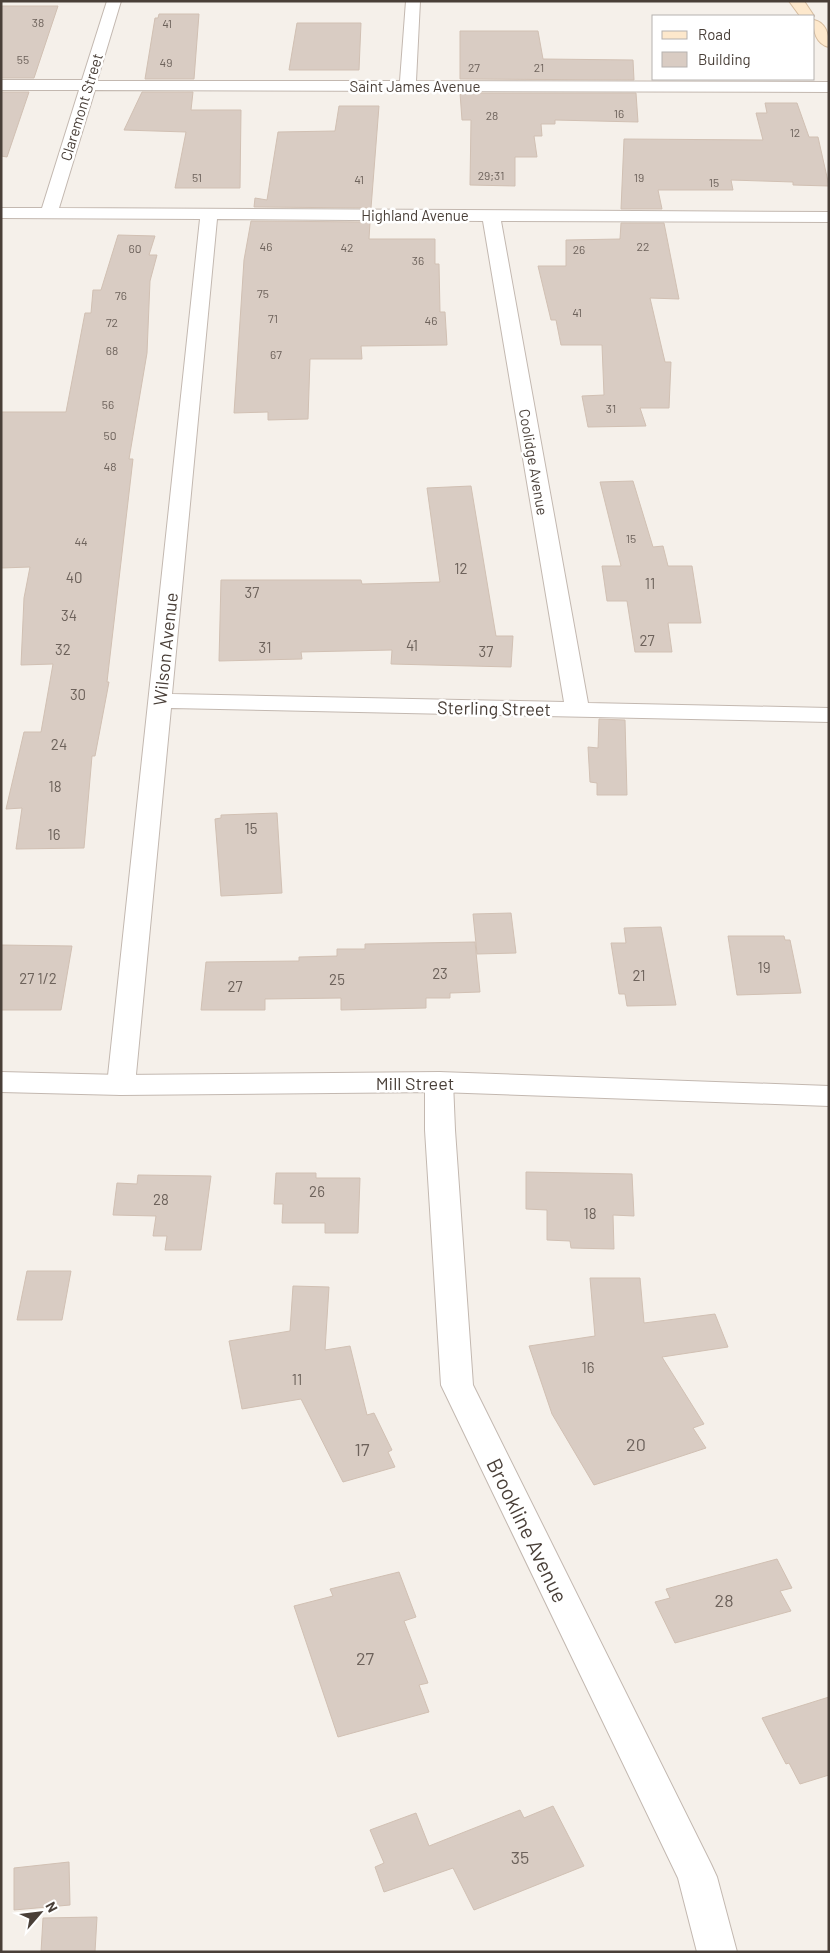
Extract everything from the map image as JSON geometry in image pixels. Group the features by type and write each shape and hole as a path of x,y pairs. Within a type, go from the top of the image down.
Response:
{"main road":[{"path":"796,1 806,15"},
{"path":"815,25 829,43"}],"street":[{"name":"Claremont Street","path":"49,213 114,1"},
{"path":"408,86 413,1"},
{"name":"Saint James Avenue","path":"1,85 829,88"},
{"name":"Highland Avenue","path":"1,213 829,217"},
{"name":"Wilson Avenue","path":"121,1085 209,214"},
{"name":"Coolidge Avenue","path":"490,215 577,710"},
{"name":"Sterling Street","path":"160,700 829,715"},
{"name":"Mill Street","path":"1,1082 121,1085 439,1082 829,1096"},
{"name":"Brookline Avenue","path":"439,1082 440,1130 457,1385 697,1877 717,1952"}],"building":[{"path":"1,6 58,6 34,78 1,78"},
{"path":"159,14 199,14 194,79 145,79 155,18 158,18"},
{"path":"297,23 361,23 359,70 289,70"},
{"path":"460,31 538,31 543,59 633,60 634,80 460,79"},
{"path":"1,92 29,92 7,157 1,156"},
{"path":"142,92 193,92 191,110 241,110 240,188 175,188 186,132 124,130"},
{"path":"460,93 636,93 638,122 555,120 555,124 541,124 542,136 534,136 537,157 515,157 515,186 470,185 471,120 462,120"},
{"path":"765,103 797,103 809,137 818,137 829,186 793,185 793,182 731,180 733,190 658,190 662,209 621,209 624,139 763,140 756,113 767,113"},
{"path":"339,106 379,106 371,208 254,207 255,198 267,200 278,132 335,131"},
{"path":"251,221 370,222 369,239 435,239 435,264 439,264 440,312 445,312 447,345 361,346 362,359 310,359 308,419 268,420 268,412 234,413 244,260"},
{"path":"621,223 664,223 679,299 650,298 665,362 671,362 669,408 640,408 646,426 588,427 582,396 604,395 602,345 561,345 556,320 551,320 538,266 566,266 566,240 620,239"},
{"path":"118,235 155,236 149,255 157,255 150,281 147,353 129,459 133,459 107,682 109,682 95,756 92,756 84,848 16,849 22,808 6,809 24,732 41,732 53,664 21,665 24,598 30,567 1,568 1,412 66,412 85,313 91,313 93,290 101,290"},
{"path":"633,481 653,547 663,546 668,566 692,566 701,623 668,623 672,652 635,652 627,601 607,601 602,566 621,566 600,482"},
{"path":"471,486 496,636 513,636 511,667 391,664 392,650 301,652 302,659 219,661 221,580 361,580 362,584 440,582 427,488"},
{"path":"599,719 625,720 627,795 597,795 597,783 590,782 588,747 598,748"},
{"path":"277,813 282,893 221,896 215,819 221,818 221,815"},
{"path":"511,913 516,953 477,954 473,914"},
{"path":"661,927 676,1005 627,1006 625,994 619,994 611,943 626,943 624,928"},
{"path":"728,936 784,936 785,940 790,940 801,993 737,995"},
{"path":"475,942 480,992 450,993 450,998 426,998 426,1008 341,1010 341,998 265,999 265,1010 201,1010 206,962 299,961 299,957 337,956 337,949 365,949 365,944"},
{"path":"1,945 72,946 61,1010 1,1010"},
{"path":"526,1172 632,1174 634,1216 613,1215 614,1249 571,1248 570,1241 547,1240 547,1210 526,1209"},
{"path":"276,1173 316,1173 316,1178 360,1178 358,1233 325,1233 325,1223 282,1223 283,1204 274,1204"},
{"path":"138,1175 211,1176 201,1250 165,1250 167,1236 153,1236 156,1216 113,1215 117,1183 137,1184"},
{"path":"27,1271 71,1271 62,1320 17,1320"},
{"path":"590,1278 640,1278 644,1323 715,1314 728,1347 662,1357 704,1424 693,1428 706,1448 594,1485 552,1414 529,1346 595,1336"},
{"path":"293,1286 329,1287 325,1350 350,1346 367,1415 374,1413 392,1450 388,1452 395,1467 343,1482 301,1399 242,1409 229,1341 290,1331"},
{"path":"777,1559 792,1588 780,1591 791,1611 675,1643 655,1602 670,1598 666,1589"},
{"path":"399,1572 416,1617 404,1621 428,1683 419,1685 429,1712 338,1737 294,1606 333,1596 330,1589"},
{"path":"829,1697 829,1775 800,1784 789,1763 786,1764 762,1718"},
{"path":"553,1806 584,1866 474,1910 453,1868 384,1892 375,1867 384,1863 370,1830 416,1813 429,1846 520,1810 524,1818"},
{"path":"69,1862 70,1905 14,1910 14,1868"},
{"path":"97,1917 95,1952 41,1952 43,1918"}]}
